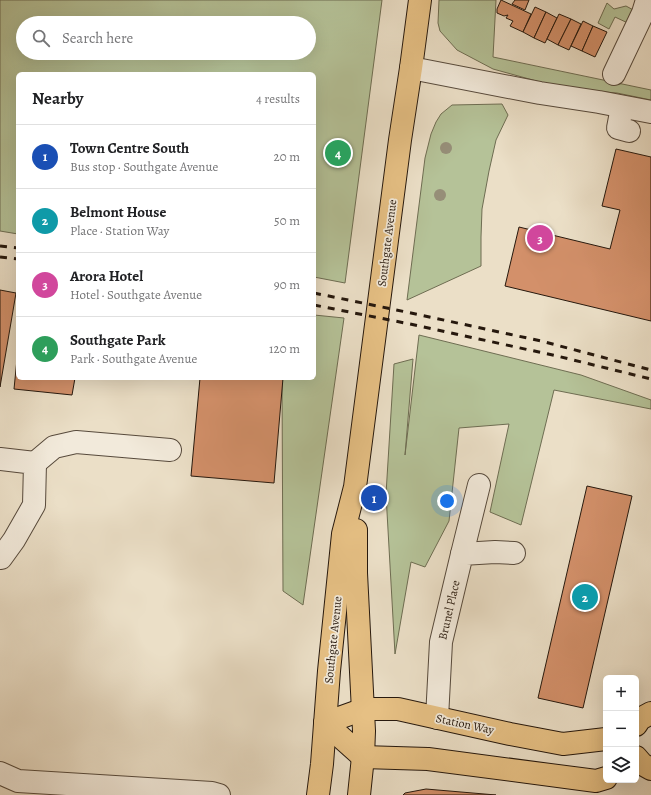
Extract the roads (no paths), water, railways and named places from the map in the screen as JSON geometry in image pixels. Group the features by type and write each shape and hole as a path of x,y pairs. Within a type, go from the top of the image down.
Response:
{"main road":[{"name":"Southgate Avenue","path":"318,795 343,534 355,487 400,140 420,0"},
{"name":"Southgate Avenue","path":"355,487 356,573 364,709 363,757 359,795"},
{"name":"Station Way","path":"325,723 364,709 398,709 563,744 603,739"},
{"path":"639,720 651,713"},
{"path":"325,723 363,757 428,758 596,781 603,779"},
{"path":"639,760 651,769"},
{"path":"639,771 651,769"}],"street":[{"path":"614,74 643,13 647,0"},
{"path":"411,68 540,93 651,112"},
{"path":"622,107 618,128 629,131"},
{"path":"0,459 35,463 54,447 76,442 170,450"},
{"path":"0,561 14,540 34,504 35,463"},
{"name":"Brunel Place","path":"437,718 441,642 479,485"},
{"path":"462,554 496,552 514,553"},
{"path":"0,773 18,781 212,793 219,795"}],"railway":[{"path":"0,246 16,248"},
{"path":"0,257 16,259"},
{"path":"316,293 541,341 651,370"},
{"path":"316,305 557,356 651,379"}],"place":[{"name":"Southgate Park","path":"338,153"},
{"name":"Arora Hotel","path":"540,238"},
{"name":"Town Centre South","path":"374,498"},
{"name":"Belmont House","path":"585,597"}]}
